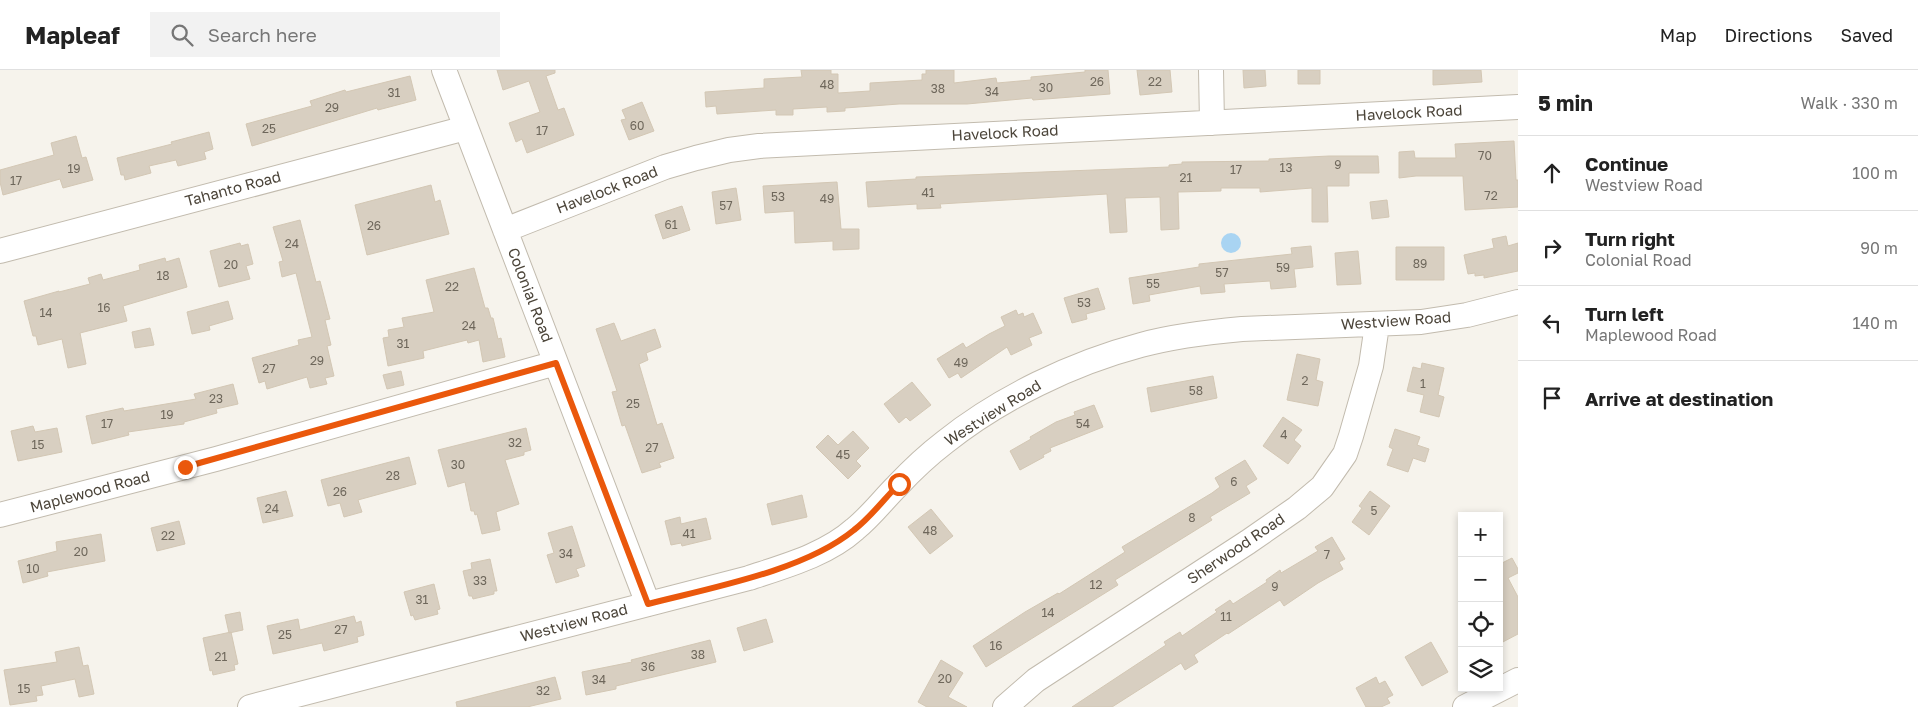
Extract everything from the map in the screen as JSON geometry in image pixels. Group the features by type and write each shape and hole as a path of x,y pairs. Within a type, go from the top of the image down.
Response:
{"street":[{"name":"Colonial Road","path":"444,70 648,604"},
{"path":"1211,70 1212,123"},
{"name":"Havelock Road","path":"505,230 665,167 729,150 767,146 1518,107"},
{"name":"Tahanto Road","path":"0,251 466,128"},
{"name":"Westview Road","path":"250,707 749,578 812,556 855,530 899,484 946,442 1018,395 1075,367 1141,345 1183,336 1242,329 1377,325 1443,320 1518,302"},
{"name":"Sherwood Road","path":"1005,707 1036,680 1248,542 1297,508 1322,487 1345,454 1371,366 1377,325"},
{"name":"Maplewood Road","path":"0,515 216,459 556,363"},
{"path":"1466,707 1518,680"}],"water":[{"path":"1231,233 1238,236 1241,243 1238,250 1231,253 1224,250 1221,243 1224,236"}],"building":[{"path":"497,70 555,70 555,73 546,76 558,110 564,108 574,135 527,153 522,139 516,142 509,123 540,112 529,81 503,90"},
{"path":"801,70 831,70 831,74 838,74 838,93 870,91 870,83 922,80 922,74 926,74 926,70 954,70 954,83 996,78 997,83 1031,80 1031,77 1085,72 1085,70 1108,70 1110,94 967,104 899,104 845,108 845,111 827,112 827,107 793,109 793,115 776,115 776,110 717,114 716,106 706,107 705,92 764,88 764,79 802,77"},
{"path":"1137,70 1170,70 1172,92 1140,95"},
{"path":"1243,70 1265,70 1266,86 1244,88"},
{"path":"1298,70 1320,70 1320,84 1298,84"},
{"path":"1433,70 1481,70 1482,82 1433,85"},
{"path":"410,76 416,100 378,110 377,108 252,146 246,124 312,106 310,101 345,90 346,92"},
{"path":"642,102 654,131 629,140 621,120 626,119 622,110"},
{"path":"209,132 213,149 204,152 206,159 178,166 176,160 149,166 151,173 125,180 124,175 121,175 117,158"},
{"path":"76,136 82,158 86,157 93,180 63,188 60,179 3,195 0,170 54,155 51,143"},
{"path":"1514,141 1516,180 1518,180 1518,207 1465,210 1463,176 1399,178 1399,152 1414,151 1415,158 1456,158 1455,144"},
{"path":"1378,156 1379,173 1349,173 1349,186 1327,186 1328,222 1312,222 1312,188 1260,192 1260,188 1221,188 1221,191 1178,192 1179,229 1161,230 1160,197 1125,198 1127,232 1110,233 1107,194 940,204 941,208 917,209 917,204 868,207 866,182 916,179 916,177 1169,167 1169,165 1182,164 1182,162 1269,161 1269,159"},
{"path":"837,182 841,229 859,229 859,249 833,250 833,241 795,243 794,211 765,213 763,186"},
{"path":"431,185 435,202 440,200 449,234 367,255 355,205"},
{"path":"736,188 741,220 716,224 712,192"},
{"path":"1387,200 1389,217 1372,219 1370,202"},
{"path":"682,206 690,230 663,239 655,215"},
{"path":"300,220 316,282 320,281 330,319 325,320 331,345 327,346 334,376 325,378 327,384 310,388 307,377 267,389 265,381 259,383 252,358 299,345 298,340 312,337 296,273 282,277 279,262 283,261 273,227"},
{"path":"1506,236 1508,246 1518,243 1518,271 1484,278 1484,275 1475,276 1475,273 1468,274 1464,255 1494,248 1492,239"},
{"path":"240,243 241,246 248,244 253,264 246,266 250,279 219,287 210,251"},
{"path":"1311,246 1313,267 1294,269 1296,287 1271,289 1270,281 1224,284 1225,292 1201,294 1200,286 1149,295 1150,301 1133,304 1129,278 1199,267 1199,264 1292,254 1291,248"},
{"path":"1396,247 1444,247 1444,280 1396,280"},
{"path":"1358,251 1361,284 1337,285 1335,253"},
{"path":"165,258 166,262 179,258 187,287 123,306 127,321 80,333 86,364 68,368 62,339 38,345 36,336 33,336 24,301 90,284 88,278 101,274 103,280 140,270 139,265"},
{"path":"474,268 485,308 488,308 491,318 493,318 498,339 501,338 505,357 483,362 479,340 468,343 467,340 423,351 424,358 388,366 383,338 389,337 388,330 404,327 402,318 434,312 426,280"},
{"path":"1098,288 1105,309 1086,314 1087,319 1072,323 1064,298"},
{"path":"228,301 233,319 209,326 210,330 192,334 187,312"},
{"path":"1016,310 1018,315 1023,313 1024,317 1033,313 1042,333 1029,338 1032,345 1011,355 1007,347 961,378 958,373 949,378 937,359 963,343 966,348 1005,326 1001,317"},
{"path":"614,323 621,341 655,329 661,347 646,353 648,360 639,364 657,425 662,423 674,458 659,463 661,467 642,473 625,425 622,426 612,392 617,391 596,329"},
{"path":"150,328 154,345 135,348 132,332"},
{"path":"1297,354 1320,359 1316,380 1323,382 1318,406 1287,400"},
{"path":"1422,363 1444,368 1438,395 1444,397 1439,417 1420,412 1424,395 1407,391 1413,367 1421,369"},
{"path":"401,371 404,385 387,389 383,375"},
{"path":"1213,376 1217,398 1151,412 1147,388"},
{"path":"912,382 931,405 910,421 906,417 899,423 884,404"},
{"path":"233,384 238,404 216,409 217,413 184,422 184,424 128,432 129,435 92,444 86,416 123,408 124,411 196,399 194,394"},
{"path":"1094,405 1103,427 1050,448 1051,451 1043,455 1044,457 1020,470 1010,451 1056,422 1075,415 1074,412"},
{"path":"1283,417 1302,430 1294,440 1301,446 1288,464 1263,446"},
{"path":"33,426 35,432 57,428 62,452 18,461 11,431"},
{"path":"526,428 531,450 524,452 524,455 505,460 519,504 496,512 500,530 482,534 477,514 475,515 474,511 471,511 465,482 448,487 438,450"},
{"path":"1395,429 1420,437 1417,445 1429,449 1425,462 1413,458 1408,472 1387,465 1393,449 1389,447"},
{"path":"853,431 869,448 856,461 861,466 848,479 816,447 828,435 838,445"},
{"path":"409,457 416,484 358,500 362,512 344,517 340,503 328,506 321,480"},
{"path":"1245,460 1257,479 1246,486 1250,493 1210,517 1212,520 1115,580 1118,585 986,667 973,646 1025,612 1059,594 1125,552 1122,547 1212,493 1220,487 1215,478"},
{"path":"286,491 293,516 263,523 257,498"},
{"path":"1370,491 1390,506 1369,535 1352,522 1362,508 1359,506"},
{"path":"802,495 807,517 772,525 767,504"},
{"path":"931,509 953,536 930,554 908,527"},
{"path":"680,517 681,524 706,518 711,539 682,546 681,543 671,545 665,521"},
{"path":"179,521 185,544 157,551 151,528"},
{"path":"572,526 585,566 576,569 579,576 556,583 547,555 554,553 548,533"},
{"path":"101,534 105,561 47,572 48,576 23,583 18,561 57,551 56,542"},
{"path":"1332,537 1345,559 1339,562 1343,569 1284,606 1280,600 1227,633 1194,655 1198,662 1185,670 1181,663 1112,707 1072,707 1166,645 1164,642 1180,632 1182,636 1217,612 1215,610 1230,600 1233,604 1267,582 1266,580 1280,570 1281,573 1318,551 1315,547"},
{"path":"1512,558 1518,569 1518,573 1508,578 1518,597 1518,634 1503,642 1503,602 1503,562"},
{"path":"490,559 497,591 494,591 494,594 473,599 472,596 469,596 463,571 472,569 471,563"},
{"path":"434,584 440,609 437,610 438,614 415,620 413,615 411,616 404,592"},
{"path":"240,612 243,630 229,633 225,615"},
{"path":"354,616 356,623 361,621 364,635 357,637 358,642 324,651 322,643 273,654 267,626 298,619 300,630"},
{"path":"766,619 773,642 744,651 737,628"},
{"path":"231,632 238,664 234,665 235,670 213,675 212,670 210,671 203,638"},
{"path":"710,640 716,662 616,686 616,689 586,695 582,672 632,662 631,660"},
{"path":"1431,642 1448,672 1422,686 1405,657"},
{"path":"79,647 83,666 88,665 94,694 79,697 75,679 41,686 43,695 36,696 37,701 10,705 4,670 57,662 55,652"},
{"path":"941,660 963,673 948,697 967,707 927,707 918,702"},
{"path":"555,677 561,699 527,707 457,707 456,702"},
{"path":"1376,677 1379,684 1385,681 1393,695 1387,698 1390,703 1381,707 1366,707 1356,688"}],"route":[{"path":"185,467 556,363 648,604 749,578 812,556 855,530 899,484"}]}
